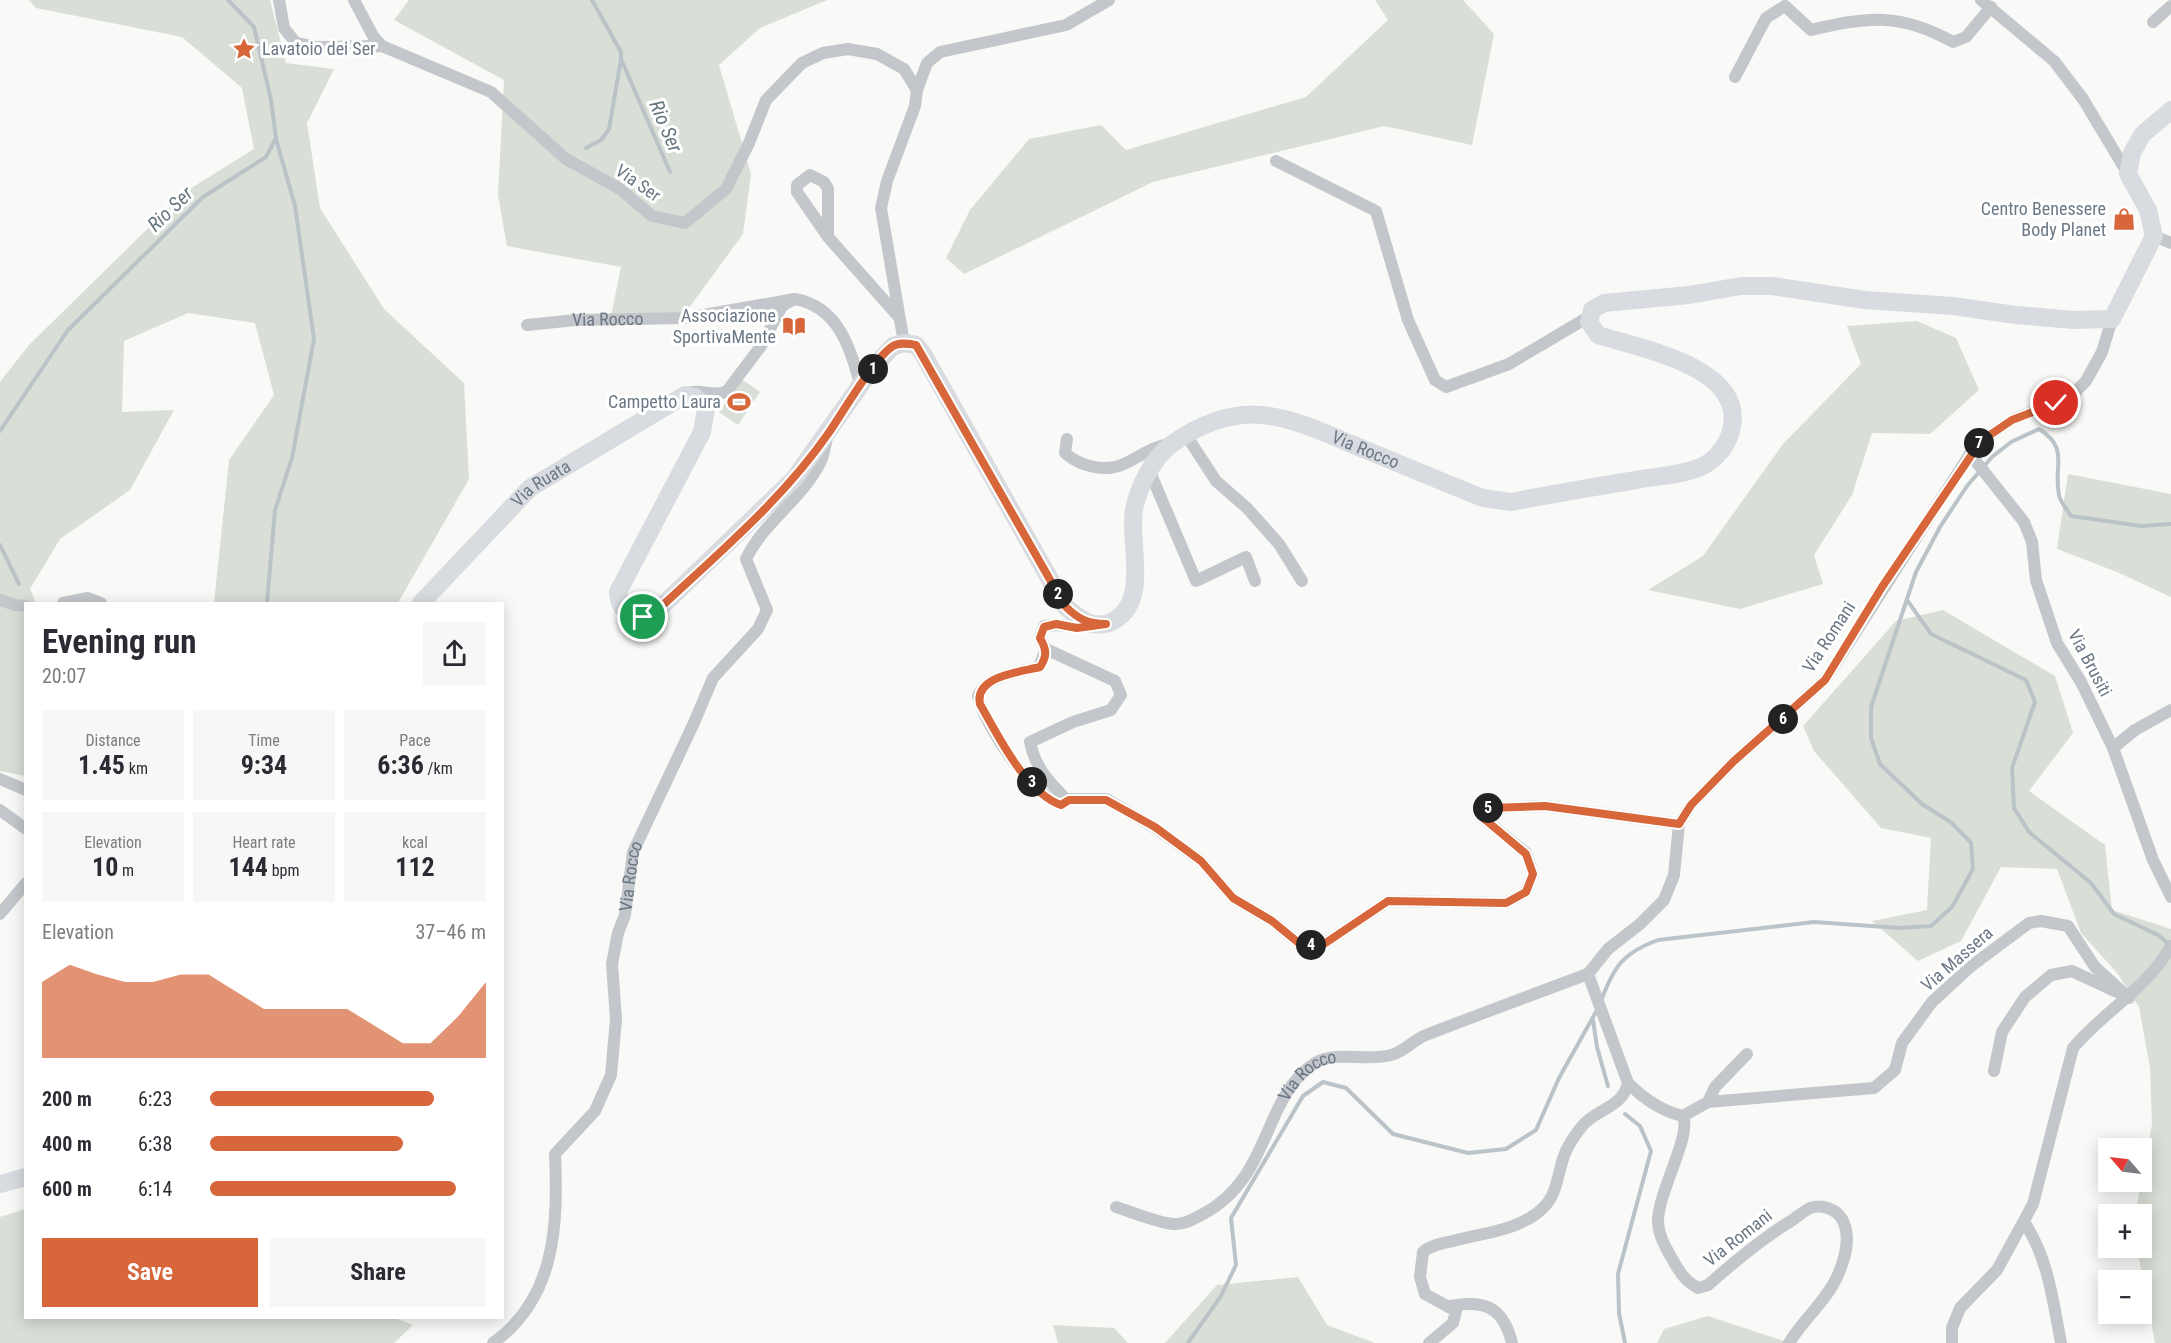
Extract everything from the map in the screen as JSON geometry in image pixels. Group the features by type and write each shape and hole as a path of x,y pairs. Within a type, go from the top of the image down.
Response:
{"street":[{"name":"Via Ser","path":"279,0 284,28 296,43 316,47 382,46"},
{"name":"Via Ser","path":"354,0 373,36 382,46 419,64 491,92 566,159 620,189 652,216 685,222 726,189 766,100 802,63 823,53 848,49 877,54 904,69 917,90"},
{"path":"1106,624 1091,624 1076,616 1065,606 922,354 916,345 904,344 881,208 887,181 915,106 917,90 927,63 940,52 1066,25 1109,0"},
{"path":"1276,161 1376,211 1408,320 1435,380 1446,387 1509,364 1590,316 1592,310 1604,303 1689,295 1741,286 1772,286 1865,300 1953,306 2016,315 2074,320 2112,319 2154,236 2148,210 2083,99 2054,61 1986,4 1966,37 1953,42 1927,27 1893,19 1850,20 1811,30 1785,6 1766,18 1735,77"},
{"path":"2153,22 2171,6"},
{"path":"2128,174 2132,153 2142,135 2171,110"},
{"path":"828,237 828,189 824,182 810,175 797,185 797,192 828,237 899,317"},
{"path":"2154,236 2171,243"},
{"path":"685,395 696,391 721,394 727,391 761,346 782,306 795,298 815,304 833,318 851,351 861,387"},
{"name":"Via Rocco","path":"527,325 575,320 686,318 795,298"},
{"name":"Via Rocco","path":"1106,624 1118,619 1127,608 1133,594 1135,576 1131,528 1134,508 1150,472 1161,453 1205,424 1259,414 1294,421 1483,498 1510,502 1695,469 1722,450 1734,421 1725,392 1715,379 1689,365 1598,335 1589,322 1590,316"},
{"name":"Via Romani","path":"1588,974 1608,949 1640,924 1664,900 1674,874 1679,824 1691,805 1734,761 1825,680 1972,456 1987,437 2012,420 2072,395 2086,381 2102,351 2112,319"},
{"name":"Via Rocco","path":"685,395 694,397 706,409 706,419 702,432 618,592 618,604 624,612 633,616 643,617 662,606 762,513 794,479 893,346 904,344"},
{"name":"Via Ruata","path":"422,602 530,488 685,395"},
{"name":"Via Rocco","path":"493,1343 531,1307 543,1280 554,1221 555,1154 594,1112 611,1075 616,1019 612,964 618,933 625,915 633,852 693,725 712,678 758,629 767,610 746,559 755,540 801,489 820,461 828,434"},
{"name":"Via Rocco","path":"1066,439 1065,453 1070,458 1088,466 1115,469 1155,446 1179,440"},
{"path":"1179,440 1216,480 1247,508 1278,544 1302,580"},
{"name":"Via Brusiti","path":"1972,456 2024,522 2032,542 2036,580 2057,643 2081,682 2113,748 2153,860 2171,897"},
{"path":"1150,472 1196,581 1246,557 1255,581"},
{"path":"68,602 88,598 98,602"},
{"path":"0,600 24,606"},
{"path":"1106,624 1077,628 1056,624 1044,627 1040,638 1046,649 1045,660 1040,667 990,681 981,688 978,696 1010,757 1049,801 1061,805 1069,800 1106,800 1155,827 1201,861 1233,898 1272,921 1300,944 1321,946 1388,901 1506,903 1526,892 1533,874 1526,854 1482,817 1487,808 1545,806 1679,824"},
{"path":"1046,649 1115,681 1121,695 1111,710 1073,722 1030,742 1034,760 1046,778 1069,800"},
{"path":"2113,748 2135,730 2171,710"},
{"path":"0,779 24,789"},
{"path":"0,810 24,828"},
{"path":"0,914 24,885"},
{"name":"Via Massera","path":"1708,1102 1875,1088 1895,1070 1902,1043 1932,1002 1970,967 2029,922 2041,921 2068,926 2095,967 2129,998"},
{"path":"1952,1343 1952,1328 1960,1308 1997,1270 2033,1204 2073,1048 2088,1030 2129,998 2163,960 2171,945"},
{"path":"1994,1071 2002,1032 2025,997 2051,975 2072,971 2129,998"},
{"path":"1588,974 1628,1083 1651,1102 1670,1113 1683,1116 1708,1102 1715,1087 1747,1054"},
{"name":"Via Rocco","path":"1116,1208 1174,1224 1188,1222 1206,1213 1239,1186 1257,1158 1290,1088 1317,1062 1335,1057 1374,1059 1394,1054 1422,1036 1588,974"},
{"path":"1429,1343 1453,1323 1456,1311 1450,1306 1430,1299 1425,1294 1420,1277 1423,1252 1437,1245 1516,1225 1539,1211 1552,1196 1565,1154 1573,1138 1590,1118 1623,1096 1628,1083"},
{"name":"Via Romani","path":"1683,1116 1685,1121 1683,1141 1667,1178 1658,1222 1661,1239 1685,1281 1698,1288 1708,1286 1767,1235 1811,1208 1824,1207 1835,1211 1846,1228 1845,1252 1838,1276 1828,1294 1802,1323 1789,1343"},
{"path":"0,1184 24,1178"},
{"path":"2024,1222 2036,1240 2050,1283 2061,1343"},
{"path":"1450,1306 1481,1303 1490,1307 1504,1321 1512,1343"}],"shaded area":[{"path":"29,0 270,0 286,63 334,69 307,123 320,208 384,309 464,383 469,479 399,602 214,602 229,460 274,395 255,323 188,313 124,341 122,412 174,410 130,490 60,539 30,589 36,602 24,602 24,776 0,771 0,382 29,345 185,192 254,149 242,88 182,37 36,8"},
{"path":"409,0 827,0 760,28 719,65 751,174 743,234 686,312 611,316 621,267 507,246 498,195 504,80 394,20"},
{"path":"1375,0 1463,0 1494,34 1472,145 1384,126 1153,182 964,274 946,258 970,210 1029,139 1101,125 1126,150 1306,97 1388,20"},
{"path":"1917,321 1956,338 1979,390 1930,434 1872,433 1852,495 1814,555 1823,584 1740,609 1648,590 1703,556 1783,444 1861,364 1847,326"},
{"name":"Campetto Laura","path":"741,379 760,392 738,425 719,412"},
{"path":"2068,474 2171,494 2171,597 2117,572 2057,549"},
{"path":"1943,610 2055,676 2073,733 2029,791 2105,845 2112,910 2171,929 2171,1343 2155,1343 2151,1324 2152,1270 2141,1270 2139,1258 2152,1258 2152,1204 2137,1204 2139,1192 2152,1192 2150,1068 2139,1007 2118,974 2081,933 2057,869 2001,867 1961,941 1918,961 1872,921 1927,910 1931,838 1881,828 1814,751 1803,726 1896,621"},
{"path":"24,1209 24,1319 397,1319 413,1325 394,1343 0,1343 0,1217"},
{"path":"1298,1277 1327,1325 1375,1343 1165,1343 1217,1285"},
{"path":"1708,1316 1790,1343 1657,1343 1664,1329"},
{"path":"1053,1325 1114,1328 1128,1343 1058,1343"}],"waterway":[{"name":"Rio Ser","path":"0,431 68,330 203,197 266,157 276,138 271,100 254,27 228,0"},
{"name":"Rio Ser","path":"592,0 621,52 621,59 670,172"},
{"name":"Rio Ser","path":"586,148 601,140 609,129 621,59"},
{"path":"267,602 275,510 292,458 314,339 295,206 276,139"},
{"path":"1601,1001 1610,979 1621,962 1636,950 1658,940 1814,922 1900,928 1931,926 1952,907 1973,869 1971,843 1952,823 1922,804 1880,764 1871,738 1871,707 1916,572 1940,527 1967,486 1992,457 2011,442 2039,429 2049,436 2057,451 2059,495 2071,516 2141,526 2171,524"},
{"path":"0,545 19,584"},
{"path":"1907,600 1931,634 2026,680 2035,702 2012,768 2014,808 2029,832 2091,883 2114,914 2158,935 2170,945"},
{"path":"1188,1343 1221,1296 1236,1265 1231,1218 1303,1096 1323,1082 1346,1088 1393,1134 1468,1153 1506,1149 1536,1130 1559,1078 1597,1010"},
{"path":"1593,1020 1597,1047 1608,1086"},
{"path":"1625,1114 1640,1126 1651,1151 1618,1274 1619,1313 1625,1343"}],"place":[{"name":"Lavatoio dei Ser","path":"244,49"},
{"name":"Centro Benessere Body Planet","path":"2124,219"},
{"name":"Associazione SportivaMente","path":"794,326"},
{"name":"Campetto Laura","path":"739,402"}],"route":[{"path":"643,617 662,606 762,513 794,479 872,369 893,346 916,345 1065,606 1076,616 1091,624 1106,624 1077,628 1056,624 1044,627 1040,638 1046,649 1045,660 1040,667 990,681 981,688 978,696 980,704 1010,757 1049,801 1061,805 1079,798 1106,800 1155,827 1201,861 1233,898 1272,921 1300,944 1321,946 1388,901 1506,903 1526,892 1533,874 1526,854 1482,817 1487,808 1545,806 1679,824 1691,805 1734,761 1811,695 1825,680 1882,587 1954,483 1970,454 1981,441 2012,420 2056,403"}]}
